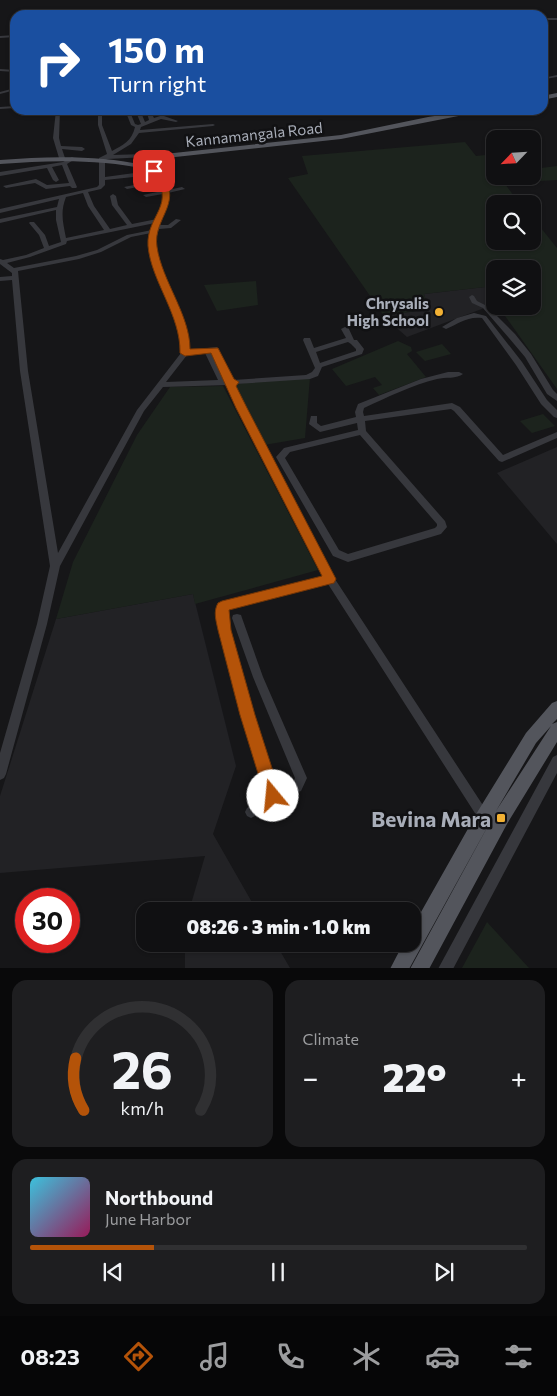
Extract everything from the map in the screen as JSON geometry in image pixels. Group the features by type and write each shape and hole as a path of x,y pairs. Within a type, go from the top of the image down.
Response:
{"main road":[{"name":"Kannamangala Road","path":"150,168 155,157 341,137 454,115"},
{"path":"0,162 63,161 106,157 150,168"},
{"path":"400,968 484,817 532,738 557,708"},
{"path":"418,968 501,818 557,729"}],"street":[{"path":"58,115 56,138 63,161 70,174 71,184"},
{"path":"0,211 99,188 102,185 101,179 106,157 100,126 100,115"},
{"path":"129,115 133,125 140,128 213,125"},
{"path":"138,115 140,128"},
{"path":"150,115 152,121"},
{"path":"106,157 130,144 140,128 152,121 161,117 176,121"},
{"path":"58,147 82,149"},
{"path":"106,157 144,156"},
{"path":"0,174 49,166 63,161"},
{"path":"133,176 132,171 135,165"},
{"path":"49,166 56,180"},
{"path":"0,774 41,631 55,566 133,423 185,353 185,344 178,318 160,273 152,246 156,226 165,207 164,187 150,168 133,176 101,179"},
{"path":"6,186 36,181 46,187 71,184 84,192 90,206 108,231"},
{"path":"146,195 164,187 176,185"},
{"path":"127,187 182,189"},
{"path":"113,196 114,205 130,226"},
{"path":"63,197 59,208 59,220 65,240"},
{"path":"0,221 59,208"},
{"path":"1,261 28,256 63,244 65,240 130,226 169,227 178,220"},
{"path":"32,223 42,235 47,249"},
{"path":"0,279 14,272 77,258 99,251 129,236 156,226"},
{"path":"14,272 28,256"},
{"path":"1,261 14,272 24,372 55,566"},
{"path":"472,297 474,302 485,308 528,356 550,392 556,397"},
{"path":"446,327 453,322 473,315 484,317 519,364 543,401 557,414"},
{"path":"318,366 360,351 350,341 345,329"},
{"path":"161,385 229,383 307,377 317,372 318,366 308,340"},
{"path":"312,351 350,341"},
{"path":"185,353 207,350 231,385 330,579 484,817"},
{"path":"362,432 287,450 280,457 336,552 348,558 438,531 442,527 442,523 362,432 359,412 361,406 434,377 459,374"},
{"path":"543,401 556,397"},
{"path":"314,418 313,424 320,429 361,419 452,406 457,409 502,459 557,435"},
{"path":"252,812 268,805 272,801 273,796 248,715 225,630 222,606 330,579"},
{"path":"237,618 258,677 301,778 297,787 273,796"},
{"path":"445,968 557,761"}],"shaded area":[{"path":"465,142 476,156 486,155 486,185 506,185 513,195 486,195 486,250 541,250 541,228 557,248 557,389 504,315 541,315 541,260 486,260 486,288 485,287 424,294 429,309 384,316 288,178 308,174 302,156"},
{"path":"557,166 557,180 541,181 541,168"},
{"path":"256,281 258,305 217,311 204,285"},
{"name":"Chrysalis High School","path":"485,287 486,307 407,337 383,316 428,309 424,294"},
{"path":"398,341 411,347 412,351 407,354 426,377 379,395 373,388 382,385 375,377 346,386 332,369"},
{"path":"442,344 451,354 425,361 416,352"},
{"path":"310,377 305,438 264,445 235,384"},
{"path":"223,386 318,570 195,604 193,594 56,619 73,562 137,435 170,387"},
{"path":"543,414 555,426 532,433 520,421"},
{"path":"557,447 557,544 497,473"},
{"path":"193,594 236,766 213,834 252,902 192,902 205,856 0,873 0,796 56,619"},
{"path":"487,922 529,968 462,968"},
{"path":"185,952 281,952 290,968 185,968"}],"place":[{"name":"Chrysalis High School","path":"439,312"},
{"name":"Bevina Mara","path":"501,818"}],"route":[{"path":"154,171 161,178 166,191 165,207 154,231 152,246 160,273 178,318 185,344 185,353 214,350 231,382 234,382 231,385 242,408 330,579 222,606 225,630 248,715 273,796"}]}
